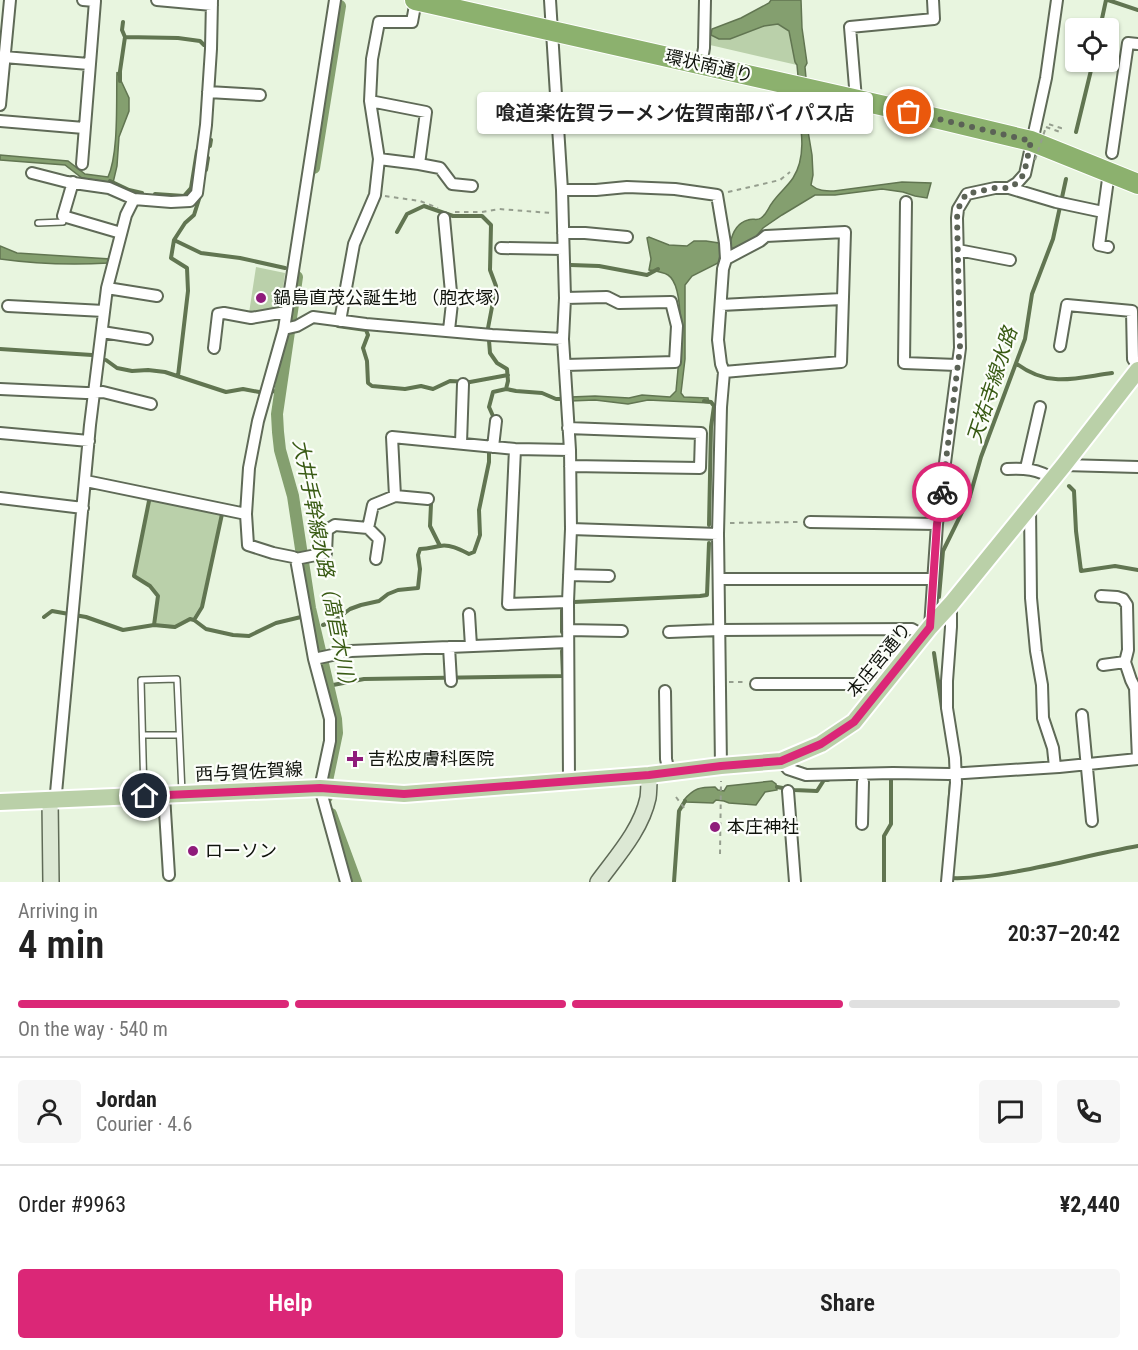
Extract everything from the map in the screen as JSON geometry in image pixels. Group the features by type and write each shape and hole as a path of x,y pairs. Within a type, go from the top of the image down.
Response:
{"highway":[{"name":"環状南通り","path":"415,0 445,3 551,31 856,99 1033,151 1110,162 1138,184"}],"main road":[{"name":"本庄宮通り","path":"649,775 669,772 721,773 781,761 821,744 854,722 1053,479 1138,368"},
{"path":"568,781 649,775"},
{"name":"西与賀佐賀線","path":"0,802 320,788 404,794 568,781"}],"street":[{"path":"0,105 10,0"},
{"path":"82,164 95,2 83,0"},
{"path":"32,173 109,188 134,199 190,201 197,193 206,125 212,2 157,0"},
{"path":"335,0 284,329 258,421 249,468 246,514 248,545 273,553 301,558 326,553 327,530 335,525 368,528 379,539 376,558"},
{"path":"340,321 354,244 375,195 379,159 370,101 372,59 379,22 412,22 415,0"},
{"path":"550,0 562,190 565,298 563,339 570,450 568,781"},
{"path":"701,65 704,48 705,0"},
{"path":"856,99 850,27 934,20 933,0"},
{"path":"1009,188 1017,183 1024,174 1033,151 1057,0"},
{"path":"1108,247 1098,245 1110,162 1128,43 1138,44"},
{"path":"4,57 89,64"},
{"path":"208,92 260,95"},
{"path":"370,101 426,112 419,164"},
{"path":"0,121 84,128"},
{"path":"379,159 440,168 452,184 472,186"},
{"path":"73,182 63,216 121,233"},
{"path":"562,190 627,187 675,189 717,195 725,252 718,339 724,372 718,529 721,773"},
{"path":"669,632 912,629 927,631 937,524 960,348 958,209 966,194 995,188 1009,188 1060,203 1103,212"},
{"path":"51,882 50,800 56,793 94,392 107,288 126,215 134,199"},
{"path":"906,202 904,363 957,364"},
{"path":"446,215 452,303 449,330"},
{"path":"724,372 841,362 845,232 766,236 760,241 725,252"},
{"path":"563,233 627,237"},
{"path":"501,248 563,249"},
{"path":"958,250 1010,260"},
{"path":"107,288 157,296"},
{"path":"565,298 607,297 619,303 672,302 677,326 675,362 565,365"},
{"path":"721,305 842,299"},
{"path":"1060,346 1067,305 1132,311 1133,359 1138,368"},
{"path":"9,306 104,311"},
{"path":"214,348 218,314 251,318 286,312"},
{"path":"284,329 297,326 313,317 366,324 563,339"},
{"path":"102,332 147,339"},
{"path":"461,443 463,384"},
{"path":"0,389 103,392 151,404"},
{"path":"1026,468 1040,407"},
{"path":"489,446 496,421"},
{"path":"568,428 701,433 700,468 570,466"},
{"path":"0,433 89,441"},
{"path":"395,496 392,436 515,449 570,450"},
{"path":"515,449 508,604 568,602"},
{"path":"1064,465 1138,467"},
{"path":"1007,469 1026,468 1042,472 1053,479"},
{"path":"86,481 246,514"},
{"path":"368,528 373,506 395,496 428,499"},
{"path":"0,498 83,508"},
{"path":"1030,507 1031,598 1036,651 1042,685 1043,718 1053,748 1055,767"},
{"path":"810,522 937,524"},
{"path":"571,530 718,529"},
{"path":"301,558 314,659 331,727 320,788 346,882"},
{"path":"569,575 609,576"},
{"path":"719,579 933,579"},
{"path":"781,761 788,769 806,775 956,773 1086,765 1138,759 1135,688 1125,662 1128,650 1127,605 1123,598 1101,596"},
{"path":"948,879 956,773 954,744 947,708 951,604"},
{"path":"469,614 471,646"},
{"path":"568,630 622,632"},
{"path":"314,659 351,651 568,642"},
{"path":"449,647 450,679"},
{"path":"1103,665 1125,662"},
{"path":"756,684 874,684 883,686"},
{"path":"665,691 666,759 669,772"},
{"path":"1082,716 1092,821"},
{"path":"598,882 629,841 643,815 648,796 649,775"},
{"path":"862,824 863,782"},
{"path":"788,791 795,882"},
{"path":"164,795 169,875"}],"lane":[{"path":"38,223 63,222 63,216"},
{"path":"145,796 141,680 177,679 182,795"},
{"path":"143,735 179,735"}],"path":[{"path":"1033,151 1046,127 1060,132 1061,128 1042,122"},
{"path":"717,195 780,180 790,172"},
{"path":"375,195 420,201 438,208"},
{"path":"446,215 499,209 562,214"},
{"path":"718,529 810,522"},
{"path":"720,683 749,682 756,684"},
{"path":"720,854 721,773"},
{"path":"676,797 685,809"}],"shaded area":[{"path":"771,0 801,0 807,63 805,67 809,111 808,131 812,155 811,185 819,190 834,191 902,182 931,183 927,198 882,189 815,195 763,228 755,238 738,247 721,252 718,263 692,276 685,285 685,359 681,393 684,397 708,398 709,403 648,400 628,404 595,400 571,401 571,397 595,396 670,397 676,391 680,348 678,295 668,275 649,270 651,259 647,238 669,245 687,246 694,241 719,243 722,247 730,244 738,226 744,221 763,216 797,170 800,162 802,135 798,110 801,109 797,65 789,31 778,24 764,26 730,39 719,39 711,35 712,29 741,18"},
{"path":"778,24 789,31 797,65 710,45 711,35 719,39 730,39 764,26"},
{"path":"117,72 129,98 129,111 119,137 113,183 82,178 65,165 0,160 0,155 68,161 85,174 108,177 114,154"},
{"path":"0,246 17,253 110,259 109,263 81,264 14,261 0,259"},
{"path":"256,267 285,273 281,306 276,312 249,313"},
{"path":"151,498 221,512 201,605 191,621 174,629 155,626 158,596 151,586 134,576"},
{"path":"772,781 776,784 777,790 765,792 756,805 716,800 713,803 684,800 701,788 715,787 724,791 727,786"}],"waterway":[{"name":"天祐寺線水路","path":"1102,18 1106,0"},
{"path":"1108,0 1138,10"},
{"name":"大井手幹線水路（萵苣木川）","path":"314,168 340,6"},
{"path":"120,81 125,37 122,30 123,22"},
{"path":"125,37 178,38 200,41 204,45"},
{"name":"天祐寺線水路","path":"1076,132 1091,72"},
{"path":"210,146 211,140"},
{"path":"155,194 184,196 191,188 197,151"},
{"path":"206,170 208,158"},
{"name":"天祐寺線水路","path":"939,597 943,551 970,496 981,457 1025,339 1032,294 1053,239 1066,179"},
{"path":"110,181 142,193"},
{"path":"200,196 194,215 185,223 174,240 201,253 240,258 285,268"},
{"path":"397,232 407,214 424,206 453,216 482,216 491,225 490,270 496,286 488,328 490,353 497,363 507,369 506,389"},
{"path":"174,240 171,258 187,268 188,291 178,376"},
{"path":"571,265 599,266 647,275 658,269"},
{"name":"大井手幹線水路（萵苣木川）","path":"297,277 277,414 278,432 280,450 293,496 310,608 336,719 337,733 327,781 327,797"},
{"path":"338,326 366,330 368,335 363,348 367,361 368,383 372,386 405,389 421,386 433,389 450,381 470,382 508,375"},
{"path":"0,349 92,355"},
{"path":"106,360 117,368 165,372 226,392 243,389 259,392 281,391"},
{"path":"1017,364 1052,379 1074,379 1112,373"},
{"path":"492,420 493,416 489,407 493,392 506,389 542,393 556,399 564,399"},
{"path":"704,401 711,402 714,406 711,427 709,525"},
{"path":"323,625 334,621 350,609 379,601 398,590 418,588 420,549 448,546 469,554 474,552 480,535 479,510 489,462 489,449"},
{"path":"1069,486 1074,491 1081,571 1115,566 1138,570"},
{"path":"149,501 134,576 150,586 158,596 154,625"},
{"path":"431,504 430,526 440,546"},
{"path":"194,620 202,607 222,514"},
{"path":"574,602 707,595 709,543"},
{"path":"562,610 562,632"},
{"path":"44,617 52,611 86,617 123,630 154,625 175,627 190,619 206,629 249,636 276,623 301,617"},
{"path":"333,685 364,679 563,676 562,651"},
{"name":"天祐寺線水路","path":"934,653 942,708"},
{"path":"884,882 884,836 891,824 891,778 886,778"},
{"path":"777,787 817,791 824,780 828,780"},
{"name":"天祐寺線水路","path":"949,807 951,782"},
{"path":"674,882 679,811 685,801"},
{"name":"大井手幹線水路（萵苣木川）","path":"331,814 356,882"},
{"path":"950,878 1010,872 1138,846"}],"way so far":[{"path":"909,112 1031,141 1024,174 1017,183 1009,188 979,190 966,194 958,209 960,348 942,492"}],"place":[{"name":"喰道楽佐賀ラーメン佐賀南部バイパス店","path":"909,112"},
{"name":"鍋島直茂公誕生地 （胞衣塚）","path":"261,298"},
{"name":"吉松皮膚科医院","path":"355,759"},
{"name":"本庄神社","path":"715,827"},
{"name":"ローソン","path":"193,851"}],"route":[{"path":"145,796 320,788 404,794 649,775 781,761 821,744 854,722 930,627 937,524 942,492"}]}
